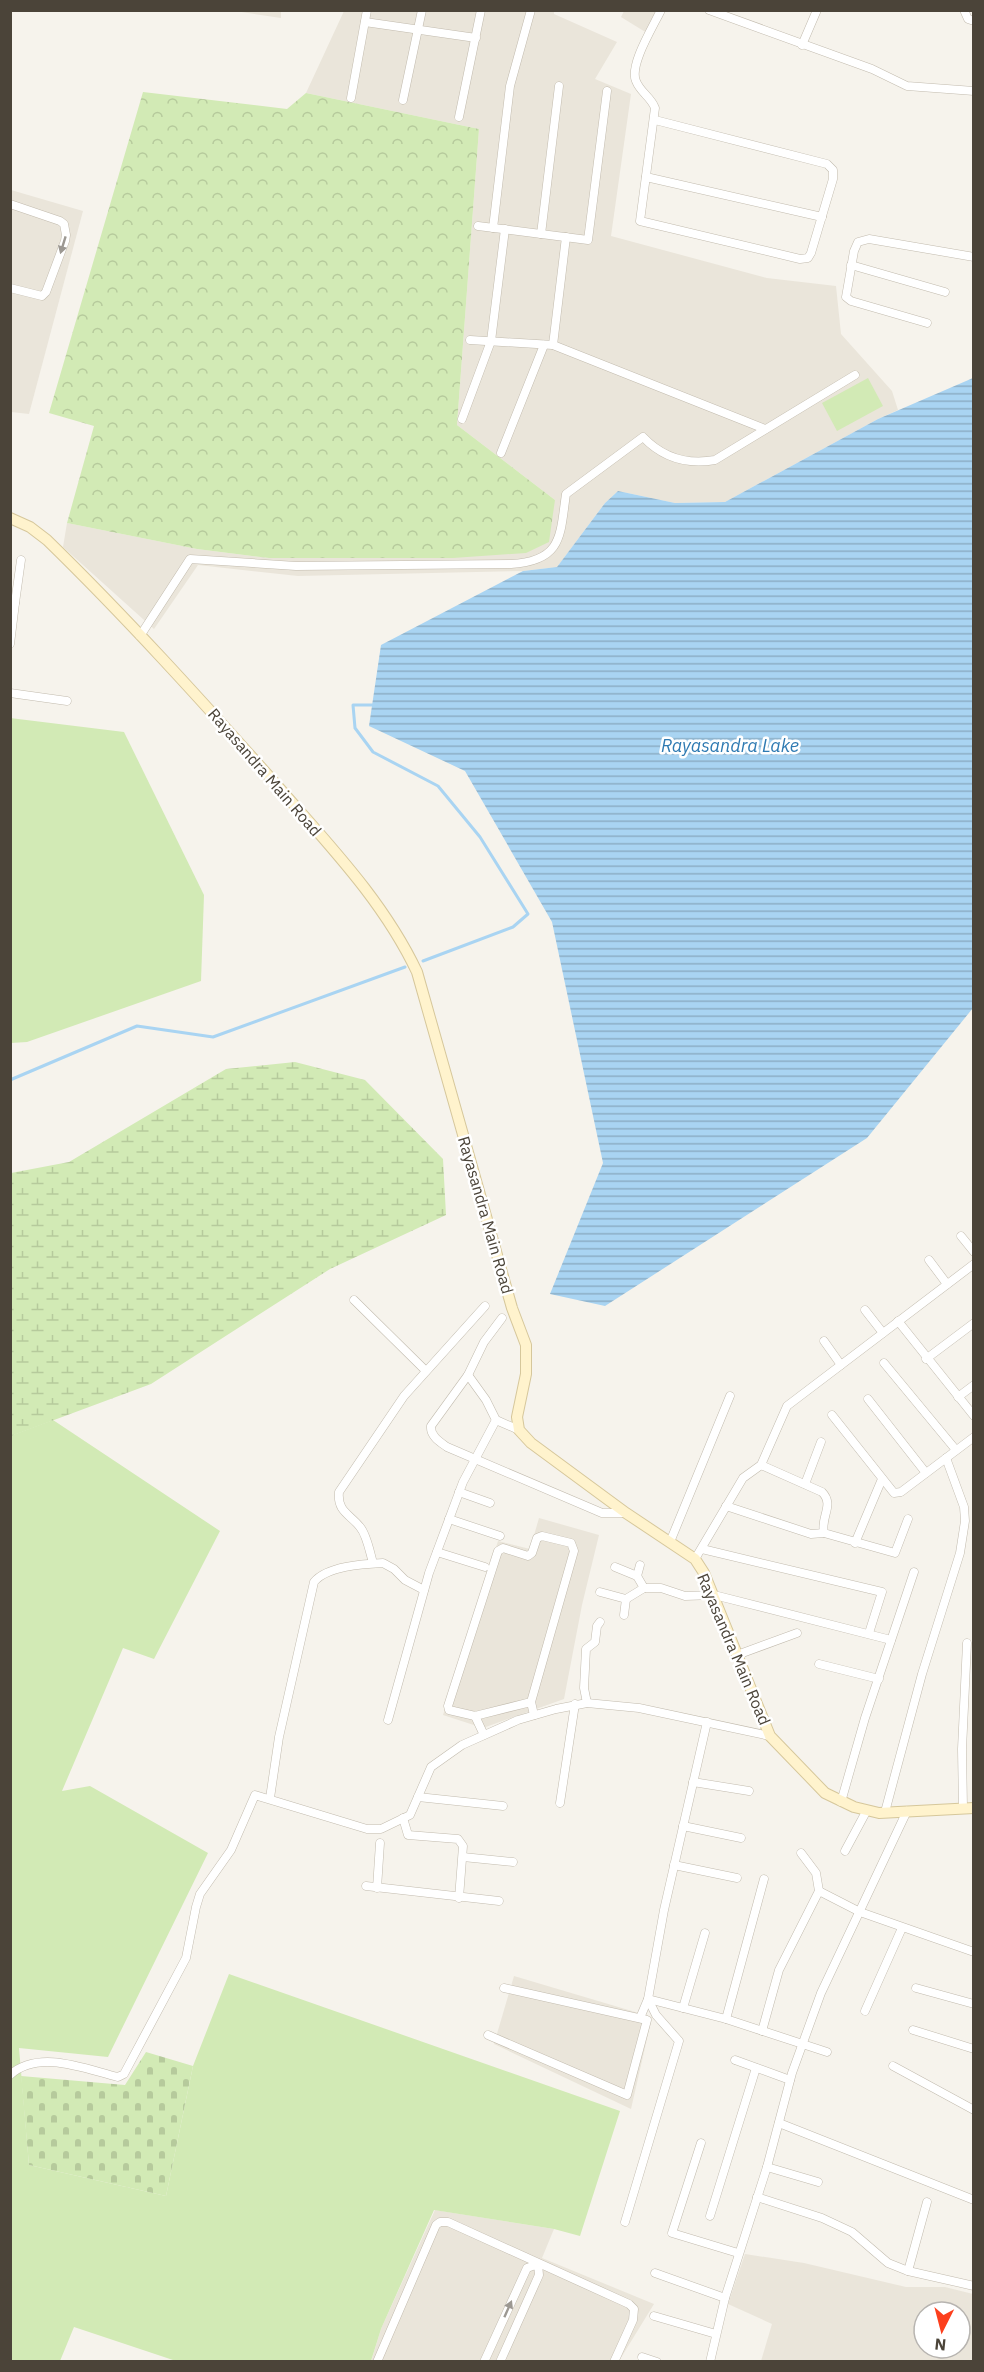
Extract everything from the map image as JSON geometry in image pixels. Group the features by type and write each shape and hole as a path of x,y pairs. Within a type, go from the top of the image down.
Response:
{"street":[{"path":"351,98 367,10"},
{"path":"403,100 422,10"},
{"path":"459,117 481,10"},
{"path":"493,228 510,86 531,10"},
{"path":"655,120 827,164 833,170 833,179 808,258 789,257 640,220 655,120 652,101 636,83 634,72 661,10"},
{"path":"709,10 872,69 908,86 974,91"},
{"path":"802,45 817,10"},
{"path":"964,10 968,19 974,21"},
{"path":"365,22 476,38"},
{"path":"541,234 559,86"},
{"path":"478,226 588,240 607,91"},
{"path":"646,177 822,217"},
{"path":"10,204 60,221 64,224 66,235 46,292 42,296 10,288"},
{"path":"462,419 491,341 505,230"},
{"path":"553,345 566,237"},
{"path":"927,323 851,301 846,297 854,251 858,242 869,239 974,257"},
{"path":"851,265 945,292"},
{"path":"470,340 553,345 765,429"},
{"path":"501,453 544,345"},
{"path":"140,636 190,559 296,566 528,562 543,555 560,540 566,494 644,437 664,454 681,460 698,462 715,460 855,375"},
{"name":"Rayasandra Main Road","path":"10,518 30,527 47,540 206,706 349,867 377,903 417,972 512,1308 526,1345 526,1374 517,1417 519,1430 531,1443 626,1513 695,1559 714,1595 771,1736 825,1793 841,1802 867,1810 885,1812 968,1808"},
{"path":"10,644 13,602 21,560"},
{"path":"10,693 67,701"},
{"path":"961,1236 974,1252"},
{"path":"929,1260 947,1284"},
{"path":"695,1559 743,1478 761,1465 787,1406 974,1264"},
{"path":"354,1300 426,1371"},
{"path":"373,1563 362,1528 344,1512 338,1499 339,1492 404,1396 485,1306"},
{"path":"865,1310 884,1333"},
{"path":"502,1318 484,1342 468,1375 431,1426 436,1439 447,1447 602,1513 626,1513"},
{"path":"898,1321 926,1359 974,1416"},
{"path":"926,1359 974,1323"},
{"path":"824,1341 842,1365"},
{"path":"884,1363 956,1450"},
{"path":"468,1375 486,1400 496,1420 519,1430"},
{"path":"958,1397 974,1385"},
{"path":"670,1542 730,1396"},
{"path":"868,1399 926,1473"},
{"path":"832,1415 894,1493 901,1492 974,1437"},
{"path":"388,1720 424,1590 437,1552 459,1492 496,1420"},
{"path":"805,1484 821,1442"},
{"path":"885,1812 922,1674 960,1552 965,1521 964,1507 946,1458"},
{"path":"761,1465 822,1492 828,1497 829,1503 822,1526 824,1533"},
{"path":"855,1543 882,1479"},
{"path":"459,1492 490,1503"},
{"path":"726,1506 811,1534 824,1533 895,1553 908,1519"},
{"path":"449,1519 500,1536"},
{"path":"531,1702 475,1716 449,1710 448,1706 498,1551 503,1548 528,1556 532,1553 537,1538 542,1536 571,1543 574,1551 531,1702 534,1715"},
{"path":"702,1549 882,1592 869,1633"},
{"path":"437,1552 485,1567"},
{"path":"270,1798 279,1737 314,1582 319,1575 373,1563 383,1563 394,1569 405,1580 424,1590"},
{"path":"637,1576 640,1564"},
{"path":"615,1568 637,1576 644,1588"},
{"path":"841,1802 914,1572"},
{"path":"600,1592 626,1599 644,1588 661,1588 686,1596 714,1595 891,1640"},
{"path":"624,1615 626,1599"},
{"path":"587,1703 584,1688 586,1649 595,1642 597,1626 600,1622"},
{"path":"737,1655 797,1633"},
{"path":"967,1643 962,1749 968,1808"},
{"path":"819,1664 879,1679"},
{"path":"10,2075 33,2062 48,2062 118,2077 124,2074 186,1958 196,1907 201,1894 231,1850 255,1795 367,1828 381,1829 410,1815 432,1767 462,1745 534,1715 575,1704 639,1708 771,1736"},
{"path":"560,1803 575,1704"},
{"path":"475,1716 484,1735"},
{"path":"640,2018 648,1999 674,1864 707,1722"},
{"path":"693,1782 749,1791"},
{"path":"418,1797 503,1806"},
{"path":"845,1851 867,1810"},
{"path":"710,2361 725,2298 767,2167 790,2080 821,1993 907,1811"},
{"path":"403,1818 408,1835 458,1839 464,1846 459,1898"},
{"path":"683,1826 741,1838"},
{"path":"377,1888 380,1843"},
{"path":"762,2031 783,1961 819,1891 816,1873 801,1853"},
{"path":"463,1857 513,1862"},
{"path":"674,1864 737,1878"},
{"path":"726,2019 764,1879"},
{"path":"366,1886 499,1901"},
{"path":"819,1891 860,1912 974,1952"},
{"path":"865,2011 902,1928"},
{"path":"683,2008 705,1933"},
{"path":"488,2035 627,2095 647,2020 504,1988"},
{"path":"916,1988 974,2004"},
{"path":"648,1999 726,2019 827,2052"},
{"path":"625,2222 679,2041 656,2015 648,1999"},
{"path":"913,2030 974,2049"},
{"path":"735,2060 790,2080"},
{"path":"893,2067 974,2110"},
{"path":"710,2216 756,2068"},
{"path":"779,2122 974,2200"},
{"path":"701,2143 672,2233 738,2253"},
{"path":"767,2167 818,2182"},
{"path":"757,2197 822,2217 852,2232 888,2263 908,2271 974,2286"},
{"path":"908,2271 927,2202"},
{"path":"376,2361 436,2225 440,2222 448,2222 629,2304 634,2309 633,2320 614,2361"},
{"path":"484,2361 527,2268 538,2264"},
{"path":"500,2361 539,2275 538,2264"},
{"path":"655,2273 725,2298"},
{"path":"654,2316 716,2334"},
{"path":"642,2356 657,2361"}],"shaded area":[{"path":"235,11 281,11 281,18"},
{"path":"344,11 554,11 554,14 617,42 595,79 631,94 611,236 767,278 836,286 841,334 892,391 898,410 725,502 675,503 618,491 605,503 557,567 523,571 298,576 198,565 154,629 63,547 67,523 197,549 269,558 555,500 457,425 479,129 306,93"},
{"path":"624,11 660,11 647,33 621,17"},
{"path":"11,190 83,211 29,414 11,412"},
{"path":"539,1518 599,1535 582,1605 564,1699 483,1728 443,1715 498,1541 530,1549"},
{"path":"514,1976 652,2017 631,2109 494,2044"},
{"path":"435,2210 554,2229 542,2258 654,2304 619,2361 371,2362 381,2329"},
{"path":"745,2254 804,2263 906,2287 945,2287 973,2294 973,2361 761,2361 772,2324 728,2304"}],"green space":[{"path":"143,92 287,109 306,93 479,129 457,425 555,500 549,542 526,553 453,558 269,558 197,549 67,523 94,426 49,413"},
{"path":"868,378 883,406 837,431 822,403"},
{"path":"10,718 124,732 204,895 201,981 27,1042 11,1043"},
{"path":"295,1062 365,1080 443,1159 446,1215 330,1269 151,1384 11,1436 11,1173 69,1162 226,1069"},
{"path":"53,1420 220,1531 154,1659 123,1648 62,1791 90,1786 208,1853 108,2057 19,2048 29,2165 166,2196 193,2066 229,1974 620,2111 580,2236 554,2229 434,2210 381,2329 371,2361 176,2361 74,2327 60,2361 11,2362 10,1436"},
{"path":"146,2052 193,2066 166,2196 29,2165 21,2076 125,2085"}],"water":[{"name":"Rayasandra Lake","path":"973,378 973,1008 867,1138 605,1306 550,1294 603,1163 552,922 465,771 369,726 381,645 523,571 557,567 605,503 618,491 675,503 725,502 878,419"}],"waterway":[{"path":"376,705 353,705 355,728 373,752 438,786 480,837 528,914 513,927 423,961"},
{"path":"10,1080 137,1026 213,1037 405,967"}]}
